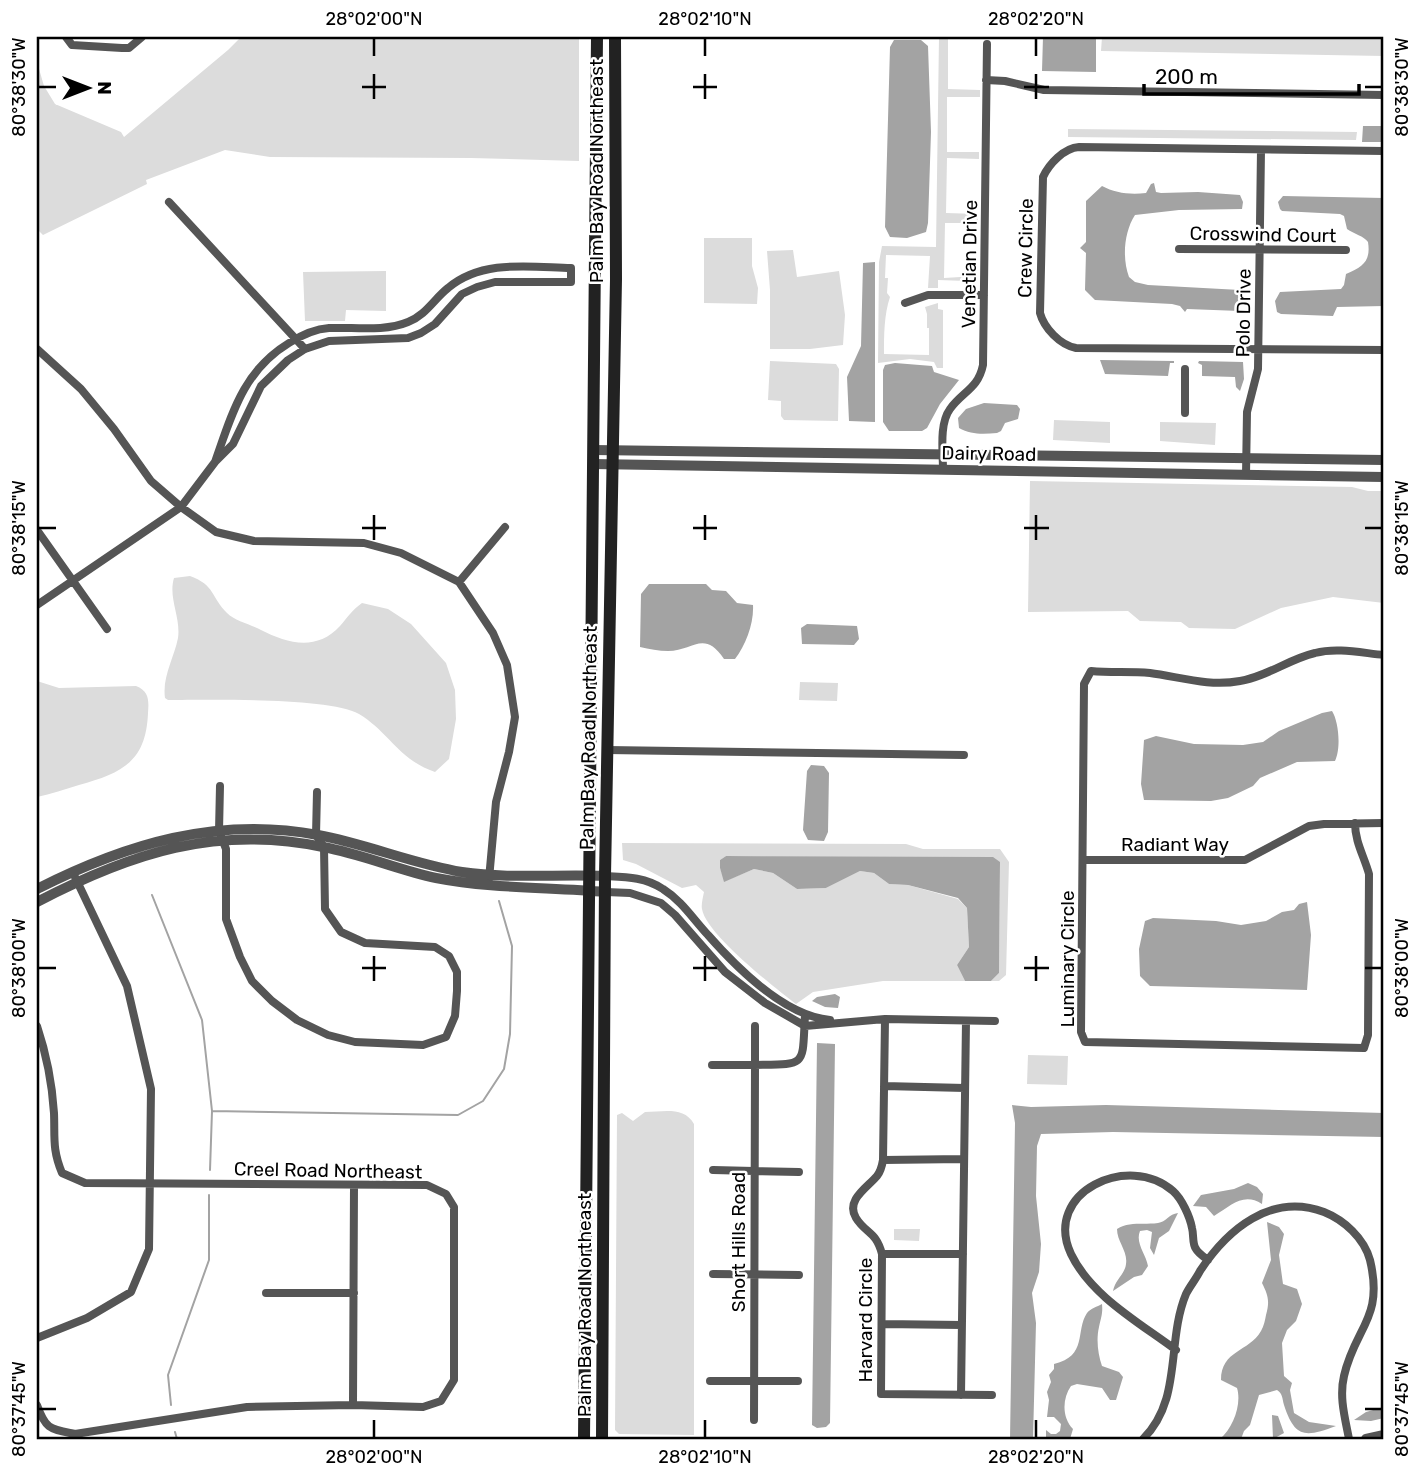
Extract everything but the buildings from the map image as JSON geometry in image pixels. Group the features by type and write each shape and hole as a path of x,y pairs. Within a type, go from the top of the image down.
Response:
{"main road":[{"name":"Palm Bay Road Northeast","path":"584,1439 597,37"},
{"name":"Palm Bay Road Northeast","path":"602,1439 607,750 616,279 615,37"},
{"path":"590,735 607,750"},
{"path":"587,1085 597,1103 604,1108"},
{"path":"587,1115 592,1115 604,1132"},
{"path":"586,1285 592,1297 603,1307"},
{"path":"585,1323 603,1343"}],"street":[{"path":"66,37 72,45 93,47 129,47 142,37"},
{"name":"Venetian Drive","path":"943,470 944,421 950,409 980,380 983,365 987,44"},
{"path":"986,80 1044,90 1384,95"},
{"name":"Crew Circle","path":"1384,151 1067,149 1043,177 1040,313 1056,337 1076,348 1384,350"},
{"name":"Polo Drive","path":"1246,475 1247,412 1258,369 1261,150"},
{"path":"169,202 305,349"},
{"name":"Crosswind Court","path":"1179,248 1346,250"},
{"path":"37,606 181,507 215,462 233,444 261,386 288,359 305,349 330,341 408,338 435,324 463,294 477,287 511,281 571,282 571,268 487,268 464,277 447,288 423,313 396,327 324,328 297,338 271,354 254,373 235,405 215,462"},
{"path":"905,303 928,295 984,295"},
{"path":"37,349 81,390 114,429 151,481 216,532 254,541 364,543 401,553 458,582 493,633 507,665 514,717 509,752 496,802 489,880"},
{"path":"1185,369 1185,412"},
{"name":"Dairy Road","path":"593,450 1384,460"},
{"path":"825,452 843,468"},
{"path":"844,452 861,469"},
{"name":"Dairy Road","path":"593,464 1384,477"},
{"path":"458,582 505,527"},
{"path":"37,530 107,629"},
{"name":"Luminary Circle","path":"1355,823 1358,847 1369,874 1368,1035 1364,1048 1085,1042 1080,1032 1084,684 1091,670 1229,683 1243,681 1314,653 1329,650 1384,655"},
{"path":"607,750 964,755"},
{"path":"220,786 221,836 226,849 226,919 240,957 253,981 272,1001 297,1020 328,1035 355,1042 423,1045 446,1037 455,1016 457,991 457,972 449,956 435,947 365,943 341,932 325,909 324,847 316,835 317,792"},
{"name":"Radiant Way","path":"1083,860 1245,860 1309,826 1384,823"},
{"path":"221,836 261,829 316,835 359,844 489,880 589,875 641,879 662,888 683,904 707,935 770,993 815,1019 853,1023"},
{"path":"37,889 75,876 131,848 171,837 221,836 324,847 434,878 489,880 631,893 661,903 675,915 725,972 765,1003 805,1026 885,1019 995,1021"},
{"path":"37,902 75,876"},
{"path":"37,1338 87,1318 131,1292 149,1249 151,1089 127,986 75,876"},
{"path":"712,1066 793,1064 800,1060 803,1052 805,1015"},
{"path":"885,1019 883,1160 964,1159"},
{"path":"961,1395 966,1021"},
{"name":"Creel Road Northeast","path":"37,1026 49,1060 54,1114 54,1154 62,1172 85,1183 427,1185 446,1194 454,1207 454,1380 441,1401 423,1407 247,1407 75,1434 55,1430 44,1424 37,1405"},
{"name":"Short Hills Road","path":"754,1420 755,1026"},
{"path":"884,1086 965,1088"},
{"name":"Harvard Circle","path":"883,1160 880,1174 858,1194 853,1207 856,1217 878,1240 882,1254 881,1394 992,1395"},
{"path":"713,1170 799,1172"},
{"path":"1176,1350 1107,1298 1081,1272 1069,1251 1066,1224 1073,1202 1090,1185 1111,1178 1133,1176 1154,1181 1173,1191 1185,1209 1195,1248 1208,1260"},
{"path":"353,1405 354,1185"},
{"path":"1143,1439 1151,1431 1167,1400 1179,1319 1187,1293 1208,1260 1238,1226 1265,1212 1294,1206 1321,1211 1340,1220 1358,1236 1369,1256 1375,1286 1371,1314 1344,1376 1342,1399 1349,1439"},
{"path":"882,1254 963,1254"},
{"path":"713,1274 799,1275"},
{"path":"266,1293 354,1293"},
{"path":"881,1324 962,1325"},
{"path":"710,1381 798,1381"},
{"path":"1366,1439 1384,1435"}],"shaded area":[{"path":"241,37 579,37 579,161 270,157 225,150 146,180 147,184 43,235 37,229 37,62 44,86 55,104 121,132 124,137"},
{"path":"939,37 948,37 948,89 980,90 980,97 947,97 947,152 979,152 979,159 947,158 946,213 978,214 978,223 945,223 944,278 977,276 977,281 970,288 967,287 967,281 938,280 938,288 928,288 930,256 886,255 885,278 888,278 887,293 890,297 885,318 884,354 929,355 929,328 925,307 938,303 938,309 943,310 943,368 937,368 934,362 910,359 878,363 879,262 882,246 936,247"},
{"path":"1043,37 1096,37 1096,72 1042,71"},
{"path":"1102,37 1384,37 1384,56 1101,51"},
{"path":"894,40 921,40 928,46 931,132 928,223 926,232 907,238 890,237 885,227 890,47"},
{"path":"1363,126 1384,126 1384,142 1362,142"},
{"path":"1068,129 1357,132 1356,140 1068,137"},
{"path":"1154,183 1156,192 1161,193 1240,195 1242,209 1179,210 1135,215 1128,229 1125,245 1125,262 1129,277 1135,282 1148,285 1240,290 1240,311 1187,309 1185,312 1180,306 1172,304 1095,300 1085,290 1086,253 1080,248 1086,242 1086,201 1102,186 1117,192 1140,194 1146,193"},
{"path":"1283,196 1384,198 1384,306 1337,307 1333,316 1277,312 1275,301 1280,292 1341,289 1346,274 1357,269 1367,259 1369,249 1366,240 1347,229 1344,216 1282,211 1278,202"},
{"path":"704,238 752,238 752,266 758,288 757,304 704,303"},
{"path":"793,250 797,277 839,271 845,315 843,345 810,349 770,349 767,251"},
{"path":"875,262 875,422 849,421 847,377 861,346 863,263"},
{"path":"386,271 386,311 346,310 345,321 305,321 303,272"},
{"path":"1100,360 1174,363 1170,363 1168,376 1105,374"},
{"path":"770,361 836,364 839,369 838,421 784,420 781,416 781,401 768,400"},
{"path":"1199,361 1243,362 1244,379 1240,391 1236,387 1235,377 1202,376 1202,365"},
{"path":"895,363 932,366 934,372 959,380 940,404 927,428 922,431 889,431 883,422 883,370 885,365"},
{"path":"984,403 1017,405 1020,409 1018,419 1005,423 997,433 973,433 959,428 958,418 966,409"},
{"path":"1054,420 1110,422 1110,443 1053,440"},
{"path":"1160,422 1216,423 1215,445 1160,441"},
{"path":"1030,481 1352,487 1384,491 1384,603 1333,597 1281,608 1235,629 1189,628 1181,622 1140,621 1128,611 1028,612"},
{"path":"190,576 208,587 230,616 281,639 301,643 321,639 331,634 362,603 388,609 411,624 446,663 455,690 456,719 449,759 435,772 423,767 403,753 369,721 344,709 296,702 165,698 167,675 178,638 174,578"},
{"path":"649,584 706,584 712,590 726,591 737,603 753,605 748,634 735,659 724,659 717,650 704,643 668,651 640,647 641,594"},
{"path":"807,624 857,626 859,639 854,645 802,644 801,628"},
{"path":"37,681 59,688 136,686 143,690 147,696 148,708 146,730 137,754 129,763 108,776 37,797"},
{"path":"800,682 838,683 837,701 799,700"},
{"path":"1332,711 1338,736 1335,761 1297,762 1260,778 1253,786 1228,798 1211,801 1144,800 1141,784 1144,740 1156,736 1194,744 1243,745 1263,742 1279,731"},
{"path":"811,765 824,766 829,773 828,832 824,841 808,840 803,830 807,771"},
{"path":"622,843 906,844 923,849 1000,849 1009,862 1006,975 999,981 991,981 999,973 1000,862 726,856 720,860 725,881 754,869 773,873 797,889 826,888 860,871 874,873 889,884 908,885 958,899 967,908 969,947 957,965 965,981 883,981 813,992 796,1004 743,960 715,932 702,909 704,892 696,885 682,888 623,860"},
{"path":"726,856 993,857 1000,862 999,973 991,981 965,981 957,965 969,947 967,908 958,898 908,885 889,884 874,873 860,871 826,888 797,889 773,873 754,869 724,882 720,860"},
{"path":"1307,902 1311,935 1307,990 1150,986 1140,976 1139,949 1145,921 1153,918 1241,925 1266,921"},
{"path":"835,994 840,997 838,1008 825,1007 812,1001 817,997"},
{"path":"817,1043 835,1044 830,1423 826,1427 817,1428 812,1425"},
{"path":"1028,1055 1068,1056 1067,1085 1027,1084"},
{"path":"1012,1105 1384,1113 1384,1137 1113,1132 1041,1134 1037,1146 1036,1196 1041,1244 1039,1272 1032,1293 1036,1323 1033,1439 1010,1439 1015,1123"},
{"path":"645,1112 679,1112 690,1118 694,1124 694,1435 619,1434 615,1430 617,1115 622,1113 633,1121"},
{"path":"1248,1183 1263,1194 1262,1204 1249,1199 1243,1200 1214,1216 1206,1207 1193,1206 1201,1195 1234,1189"},
{"path":"1178,1213 1169,1231 1159,1238 1154,1255 1150,1248 1152,1232 1140,1231 1140,1244 1148,1266 1142,1275 1134,1277 1113,1291 1126,1264 1117,1229 1131,1224 1161,1222"},
{"path":"1267,1222 1279,1227 1284,1234 1279,1255 1283,1284 1297,1289 1302,1304 1296,1321 1287,1330 1282,1343 1284,1376 1292,1383 1290,1390 1294,1413 1309,1422 1336,1426 1309,1433 1297,1429 1277,1390 1259,1395 1250,1425 1241,1439 1220,1439 1232,1422 1238,1401 1237,1388 1221,1380 1222,1370 1230,1357 1256,1338 1263,1327 1267,1310 1268,1298 1262,1283 1271,1260"},
{"path":"894,1229 920,1229 919,1241 894,1240"},
{"path":"1102,1304 1098,1337 1102,1366 1119,1372 1123,1377 1116,1400 1110,1400 1102,1388 1077,1384 1071,1386 1064,1408 1069,1425 1073,1429 1070,1439 1046,1439 1046,1430 1056,1434 1060,1431 1061,1424 1054,1417 1047,1417 1047,1392 1051,1382 1049,1375 1054,1364 1065,1360 1076,1349 1087,1313"},
{"path":"1384,1407 1384,1418 1371,1421 1354,1420 1366,1412"},
{"path":"1272,1415 1278,1416 1284,1433 1273,1439"}],"waterway":[{"path":"152,895 202,1020 212,1111 210,1170"},
{"path":"212,1111 458,1115 483,1101 504,1069 510,1034 512,946 499,901"},
{"path":"171,1405 168,1375 209,1260 209,1195"},
{"path":"175,1432 177,1439"}]}
